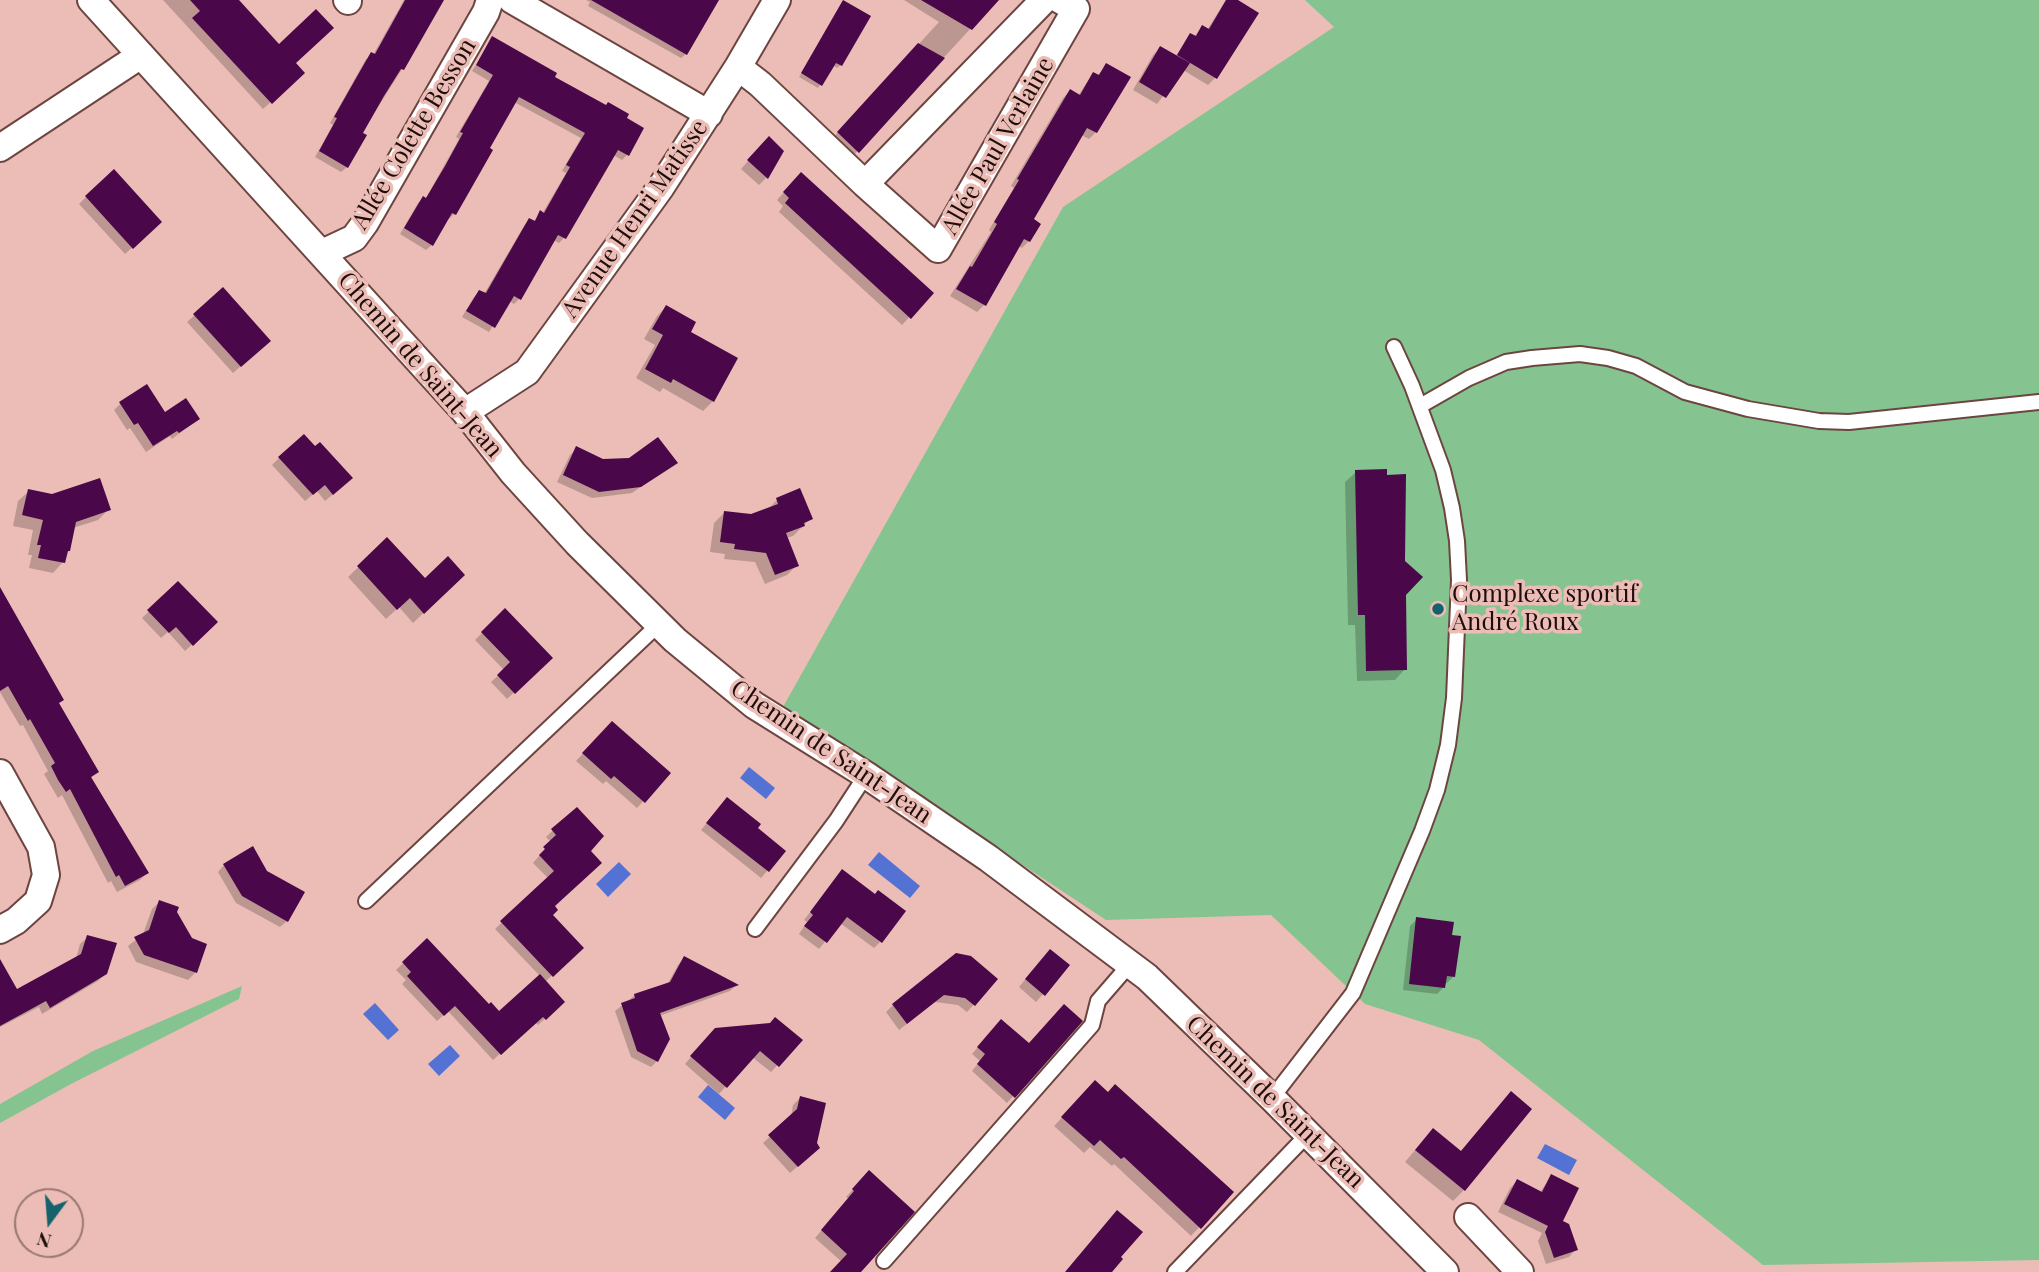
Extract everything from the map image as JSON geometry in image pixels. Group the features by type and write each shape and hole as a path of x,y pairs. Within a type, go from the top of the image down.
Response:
{"street":[{"name":"Chemin de Saint-Jean","path":"91,0 465,412 540,503 675,640 754,705 866,775 988,858 1147,977 1445,1272"},
{"name":"Allée Colette Besson","path":"322,253 354,238 365,223 486,12 490,0"},
{"path":"512,0 709,114"},
{"name":"Avenue Henri Matisse","path":"465,412 527,372 661,187 738,67 776,0"},
{"name":"Allée Paul Verlaine","path":"865,184 1044,0"},
{"name":"Allée Paul Verlaine","path":"738,67 760,84 938,249 1076,9 1060,0"},
{"path":"0,148 141,55"},
{"path":"0,774 41,847 46,875 38,901 16,921 0,930"},
{"path":"1468,1217 1506,1267"}],"lane":[{"path":"1272,1098 1353,993 1422,831 1437,790 1448,745 1454,698 1459,580 1457,541 1443,470 1420,406 1394,347"},
{"path":"1420,406 1469,378 1506,362 1580,354 1636,366 1685,391 1748,410 1819,421 1849,422 2039,402"},
{"path":"366,901 659,624"},
{"path":"755,929 836,821 866,775"},
{"path":"884,1261 1092,1025 1098,1001 1130,964"},
{"path":"1175,1272 1308,1134"}],"green space":[{"name":"Complexe sportif André Roux","path":"1305,0 2039,0 2039,1260 1763,1265 1479,1040 1365,1004 1271,915 1106,920 783,707 1063,207 1334,27"},
{"path":"242,986 239,999 0,1123 0,1104 93,1051"}],"water":[{"path":"749,767 775,788 766,799 740,778"},
{"path":"879,852 920,886 910,898 868,865"},
{"path":"619,862 631,874 608,897 596,884"},
{"path":"375,1003 399,1030 388,1040 363,1014"},
{"path":"450,1045 460,1056 439,1076 428,1064"},
{"path":"708,1085 735,1108 725,1120 698,1097"},
{"path":"1545,1144 1577,1160 1569,1175 1537,1158"}],"building":[{"path":"190,0 239,0 279,44 316,9 334,28 296,63 305,73 272,104 192,18 200,11"},
{"path":"405,0 444,0 404,70 401,69 384,96 363,133 367,135 348,168 319,151 355,80 371,52 375,54"},
{"path":"591,0 719,0 687,55"},
{"path":"843,0 871,16 842,66 836,63 822,86 801,73"},
{"path":"921,0 999,0 972,30"},
{"path":"1226,0 1238,0 1259,13 1217,79 1177,55 1190,33 1196,36 1202,25 1209,29"},
{"path":"492,36 557,73 555,77 606,105 608,102 629,114 627,118 644,128 629,156 618,150 566,239 558,235 521,300 514,296 495,328 466,311 479,290 486,293 529,218 535,221 540,210 544,213 570,167 566,165 585,133 519,97 456,215 452,213 433,246 404,228 445,166 463,133 460,132 493,75 476,65"},
{"path":"918,43 945,58 859,153 837,132"},
{"path":"1160,46 1190,63 1166,98 1139,82"},
{"path":"1106,63 1131,77 1097,133 1087,128 1034,219 1041,224 1030,242 1024,239 986,306 956,289 997,224 994,222 1019,180 1017,179 1070,89 1080,95 1093,72 1099,75"},
{"path":"769,136 784,151 768,179 747,160"},
{"path":"114,169 162,222 133,249 85,196"},
{"path":"801,172 934,293 911,319 785,203 789,198 783,192"},
{"path":"223,287 271,341 241,367 193,314"},
{"path":"666,305 696,322 691,332 738,358 714,402 673,379 671,383 645,369 663,335 652,329"},
{"path":"147,384 165,412 186,398 200,419 153,446 138,423 134,425 119,402"},
{"path":"304,434 315,446 320,442 353,478 333,495 325,485 313,495 278,457"},
{"path":"658,437 678,463 641,487 599,492 563,475 576,446 603,459 629,458"},
{"path":"1387,469 1387,475 1406,474 1405,561 1423,577 1406,595 1407,670 1366,671 1365,615 1358,615 1355,470"},
{"path":"100,478 111,510 76,522 65,563 38,558 41,545 37,545 43,520 22,515 28,489 52,494"},
{"path":"800,488 813,519 804,523 805,526 786,533 799,566 775,575 766,553 734,549 735,544 720,542 724,511 751,514 778,504 776,498"},
{"path":"387,537 425,578 448,556 465,575 424,614 410,598 397,610 357,566"},
{"path":"178,581 218,622 193,646 176,627 169,633 147,610"},
{"path":"0,587 64,700 59,703 99,772 91,777 149,873 125,886 119,875 116,877 70,789 66,792 58,780 51,766 55,763 30,719 28,721 8,686 0,691"},
{"path":"505,608 553,658 515,694 497,675 510,662 481,632"},
{"path":"612,721 671,773 645,803 614,776 611,779 582,753"},
{"path":"727,797 761,824 758,828 786,851 769,872 706,823"},
{"path":"577,807 604,836 591,851 602,863 555,906 558,910 553,915 584,948 553,977 500,921 554,871 539,855 545,849 543,847 556,835 551,829"},
{"path":"253,846 267,871 305,892 288,922 242,896 223,864"},
{"path":"842,869 875,894 878,890 906,911 882,943 847,917 827,943 804,926 813,915 810,912"},
{"path":"159,900 179,907 177,912 192,938 207,944 197,973 144,955 134,937 149,930"},
{"path":"1416,917 1454,922 1452,935 1461,936 1455,977 1447,976 1445,988 1409,984"},
{"path":"87,935 117,943 107,974 50,1008 46,1001 0,1026 0,959 17,989 81,954"},
{"path":"427,938 489,1004 491,1002 499,1011 540,974 565,1002 546,1020 543,1017 501,1055 455,1006 444,1016 407,976 411,972 402,962"},
{"path":"1050,949 1070,965 1045,996 1025,979"},
{"path":"956,953 971,956 998,979 975,1006 965,998 944,995 907,1024 892,1004"},
{"path":"684,956 739,985 660,1013 670,1039 658,1062 637,1051 621,1003 635,998 634,994 670,982"},
{"path":"1064,1004 1083,1021 1015,1098 977,1064 985,1054 977,1047 1001,1019 1029,1043"},
{"path":"775,1017 803,1040 779,1067 760,1051 727,1088 690,1056 715,1028 770,1023"},
{"path":"1095,1080 1108,1092 1115,1084 1234,1192 1201,1229 1124,1157 1121,1159 1100,1140 1094,1146 1061,1117"},
{"path":"1511,1091 1532,1109 1465,1191 1415,1150 1433,1128 1461,1151"},
{"path":"800,1096 826,1103 817,1143 820,1148 798,1167 768,1135 797,1109"},
{"path":"869,1170 915,1212 861,1272 830,1272 847,1254 821,1230"},
{"path":"1551,1174 1579,1188 1563,1221 1569,1224 1578,1250 1554,1258 1545,1232 1548,1226 1504,1204 1517,1179 1542,1192"},
{"path":"1117,1210 1143,1232 1121,1257 1123,1259 1112,1272 1065,1272"}],"place":[{"name":"Complexe sportif André Roux","path":"1438,609"}]}
